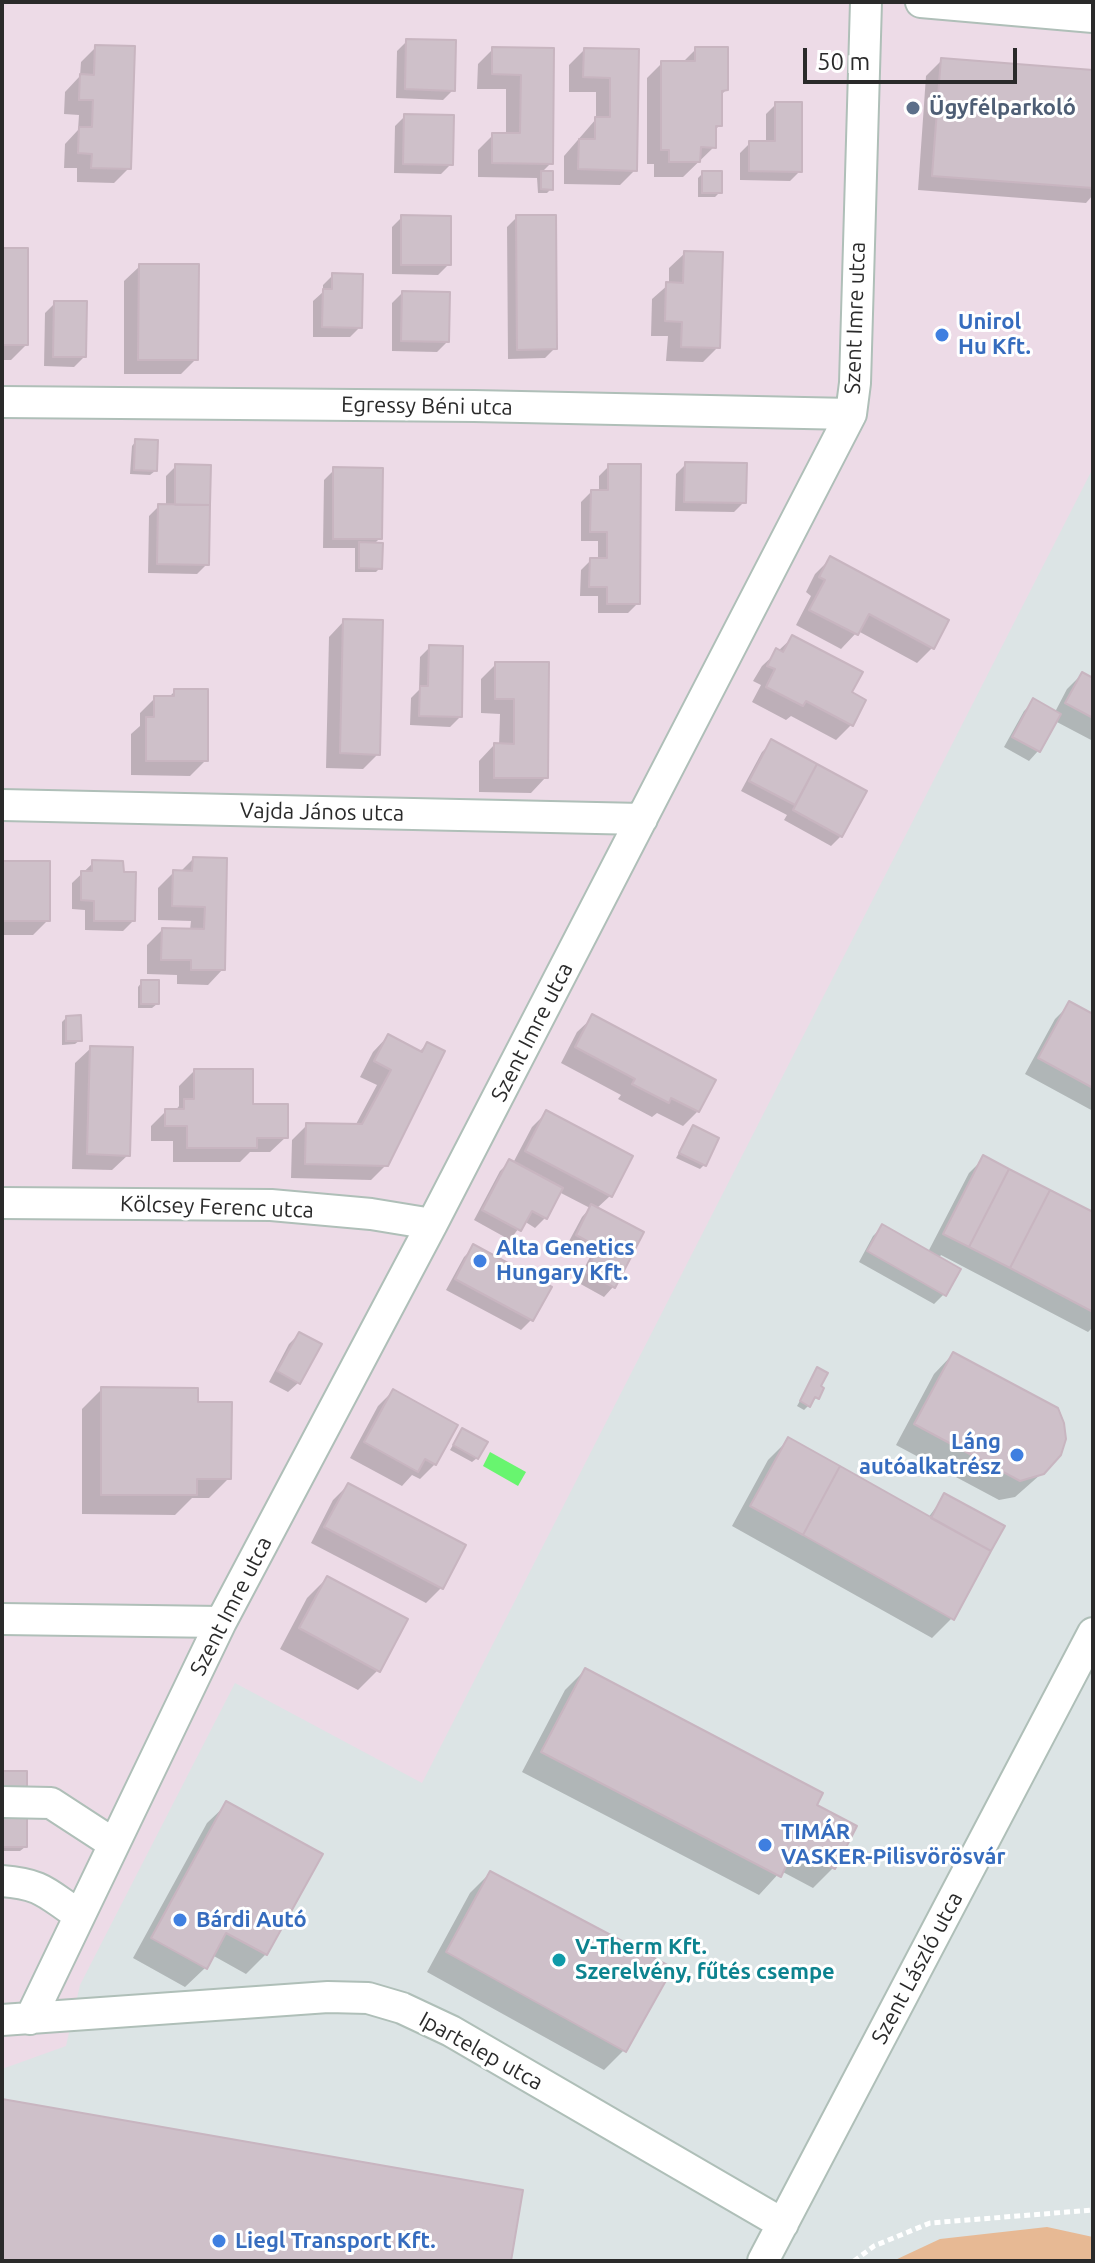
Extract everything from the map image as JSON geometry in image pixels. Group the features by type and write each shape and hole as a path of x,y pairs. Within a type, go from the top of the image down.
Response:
{"street":[{"name":"Szent Imre utca","path":"16,2020 79,1915 221,1622 432,1224 851,414 855,383 866,2"},
{"path":"921,2 1093,17"},
{"name":"Egressy Béni utca","path":"2,402 474,406 851,414"},
{"name":"Vajda János utca","path":"2,805 642,819"},
{"name":"Kölcsey Ferenc utca","path":"2,1203 271,1205 371,1214 432,1224"},
{"path":"2,1619 221,1622"},
{"name":"Szent László utca","path":"763,2261 1093,1633"},
{"path":"2,1802 51,1803 114,1844"},
{"path":"4,1883 20,1882 46,1890 79,1915"},
{"name":"Ipartelep utca","path":"16,2020 328,1997 368,1998 402,2008 451,2031 783,2224"}],"path":[{"path":"854,2261 874,2246 930,2223 1093,2210"}],"shaded area":[{"path":"1093,468 1093,2261 2,2261 2,2069 66,2046 80,1985 235,1683 422,1783"},
{"path":"490,1452 526,1472 518,1486 483,1466"},
{"path":"1047,2227 1093,2237 1093,2261 893,2261 940,2239"}],"building":[{"path":"406,39 456,40 455,91 405,89"},
{"path":"95,45 135,46 131,169 91,168 92,154 78,153 79,127 92,127 93,100 79,100 80,74 94,75"},
{"path":"492,47 554,48 553,164 492,163 492,133 520,133 521,75 492,74"},
{"path":"695,47 728,47 728,90 722,91 722,126 716,126 716,148 701,147 700,162 669,162 669,150 661,150 661,61 695,61"},
{"path":"584,48 639,49 637,171 578,169 579,139 595,139 595,117 610,117 610,78 583,77"},
{"path":"941,58 1093,70 1093,188 932,176"},
{"path":"775,102 802,102 802,172 749,171 749,141 775,141"},
{"path":"404,114 454,115 453,165 403,164"},
{"path":"541,171 553,171 553,190 541,189"},
{"path":"702,171 722,171 722,193 702,193"},
{"path":"401,215 451,216 451,265 401,265"},
{"path":"516,215 556,215 557,349 517,350"},
{"path":"2,248 28,248 28,345 2,345"},
{"path":"684,251 723,252 720,348 681,347 682,322 665,321 666,282 683,283"},
{"path":"139,264 199,264 198,360 138,360"},
{"path":"332,273 363,274 362,328 322,327 323,289 332,289"},
{"path":"402,291 450,292 449,342 401,341"},
{"path":"54,301 87,301 86,357 53,357"},
{"path":"135,439 158,440 157,471 134,470"},
{"path":"685,462 747,463 746,503 684,502"},
{"path":"175,464 211,465 210,505 175,505"},
{"path":"608,464 641,464 640,604 607,604 607,587 589,587 590,558 607,558 607,532 590,532 591,490 608,490"},
{"path":"333,467 383,468 382,539 333,539"},
{"path":"158,504 210,505 209,565 157,564"},
{"path":"359,542 383,543 382,569 359,568"},
{"path":"830,556 949,620 934,649 869,614 858,635 809,610 825,580 819,577"},
{"path":"343,619 383,620 380,755 340,753"},
{"path":"792,635 863,672 852,692 866,700 853,726 806,701 803,706 766,687 775,669 767,666 776,648 783,652"},
{"path":"429,645 463,646 462,717 419,716 420,686 428,686"},
{"path":"495,662 549,662 548,778 494,778 494,743 514,744 514,699 495,699"},
{"path":"1082,672 1093,678 1093,718 1065,703"},
{"path":"174,689 208,689 208,761 146,761 146,717 154,717 154,696 174,696"},
{"path":"1033,698 1061,714 1040,752 1012,737"},
{"path":"771,739 817,764 795,805 749,781"},
{"path":"817,764 867,791 842,837 793,810"},
{"path":"193,857 227,858 225,970 191,970 191,960 161,960 162,928 204,929 205,907 172,906 173,870 192,871"},
{"path":"92,860 123,861 124,872 136,872 135,921 94,921 94,901 81,900 81,871 92,871"},
{"path":"2,861 50,861 50,921 2,921"},
{"path":"141,980 159,980 159,1004 141,1004"},
{"path":"1069,1001 1093,1014 1093,1088 1038,1058"},
{"path":"592,1014 716,1080 699,1112 671,1098 669,1103 632,1084 635,1079 575,1047"},
{"path":"81,1015 82,1041 66,1041 66,1016"},
{"path":"388,1034 422,1052 427,1042 445,1051 388,1166 305,1164 306,1123 362,1124 391,1070 374,1061"},
{"path":"90,1046 133,1047 130,1156 87,1154"},
{"path":"194,1069 253,1069 253,1104 288,1104 288,1138 257,1138 257,1148 187,1148 187,1126 165,1126 165,1109 184,1109 184,1099 194,1099"},
{"path":"546,1110 633,1156 612,1197 525,1151"},
{"path":"693,1125 719,1138 706,1166 679,1153"},
{"path":"983,1155 1009,1169 969,1247 943,1234"},
{"path":"509,1159 563,1188 547,1219 532,1211 521,1231 482,1210"},
{"path":"1009,1169 1050,1190 1010,1268 969,1247"},
{"path":"1050,1190 1093,1212 1093,1312 1010,1268"},
{"path":"591,1204 644,1232 615,1288 586,1272 598,1247 576,1235"},
{"path":"882,1224 961,1269 946,1296 867,1251"},
{"path":"473,1244 552,1287 533,1321 455,1279"},
{"path":"299,1332 322,1344 300,1384 277,1371"},
{"path":"953,1352 1058,1408 1066,1439 1061,1455 1044,1474 1020,1481 914,1424"},
{"path":"817,1367 828,1373 819,1399 815,1397 810,1407 800,1401"},
{"path":"101,1387 198,1388 198,1402 232,1402 231,1479 197,1479 197,1495 101,1495"},
{"path":"393,1389 458,1425 436,1465 425,1459 418,1472 364,1442"},
{"path":"462,1428 488,1442 478,1459 453,1445"},
{"path":"788,1437 840,1466 803,1535 750,1506"},
{"path":"840,1466 991,1551 954,1620 803,1535"},
{"path":"348,1483 466,1545 443,1589 324,1527"},
{"path":"944,1493 1005,1526 991,1551 931,1518"},
{"path":"327,1576 408,1619 380,1672 299,1628"},
{"path":"585,1668 823,1793 817,1805 857,1826 835,1869 794,1848 781,1877 541,1752"},
{"path":"2,1771 27,1771 27,1847 2,1847"},
{"path":"226,1801 323,1854 267,1955 226,1933 207,1969 151,1938"},
{"name":"V-Therm Kft. Szerelvény, fűtés csempe","path":"490,1871 673,1968 626,2052 446,1952"},
{"path":"2,2099 523,2190 511,2261 2,2261"}],"place":[{"name":"Ügyfélparkoló","path":"913,108"},
{"name":"Unirol Hu Kft.","path":"942,335"},
{"name":"Alta Genetics Hungary Kft.","path":"480,1261"},
{"name":"Láng autóalkatrész","path":"1017,1455"},
{"name":"TIMÁR VASKER-Pilisvörösvár","path":"765,1845"},
{"name":"Bárdi Autó","path":"180,1920"},
{"name":"V-Therm Kft. Szerelvény, fűtés csempe","path":"559,1960"},
{"name":"Liegl Transport Kft.","path":"219,2241"}]}
